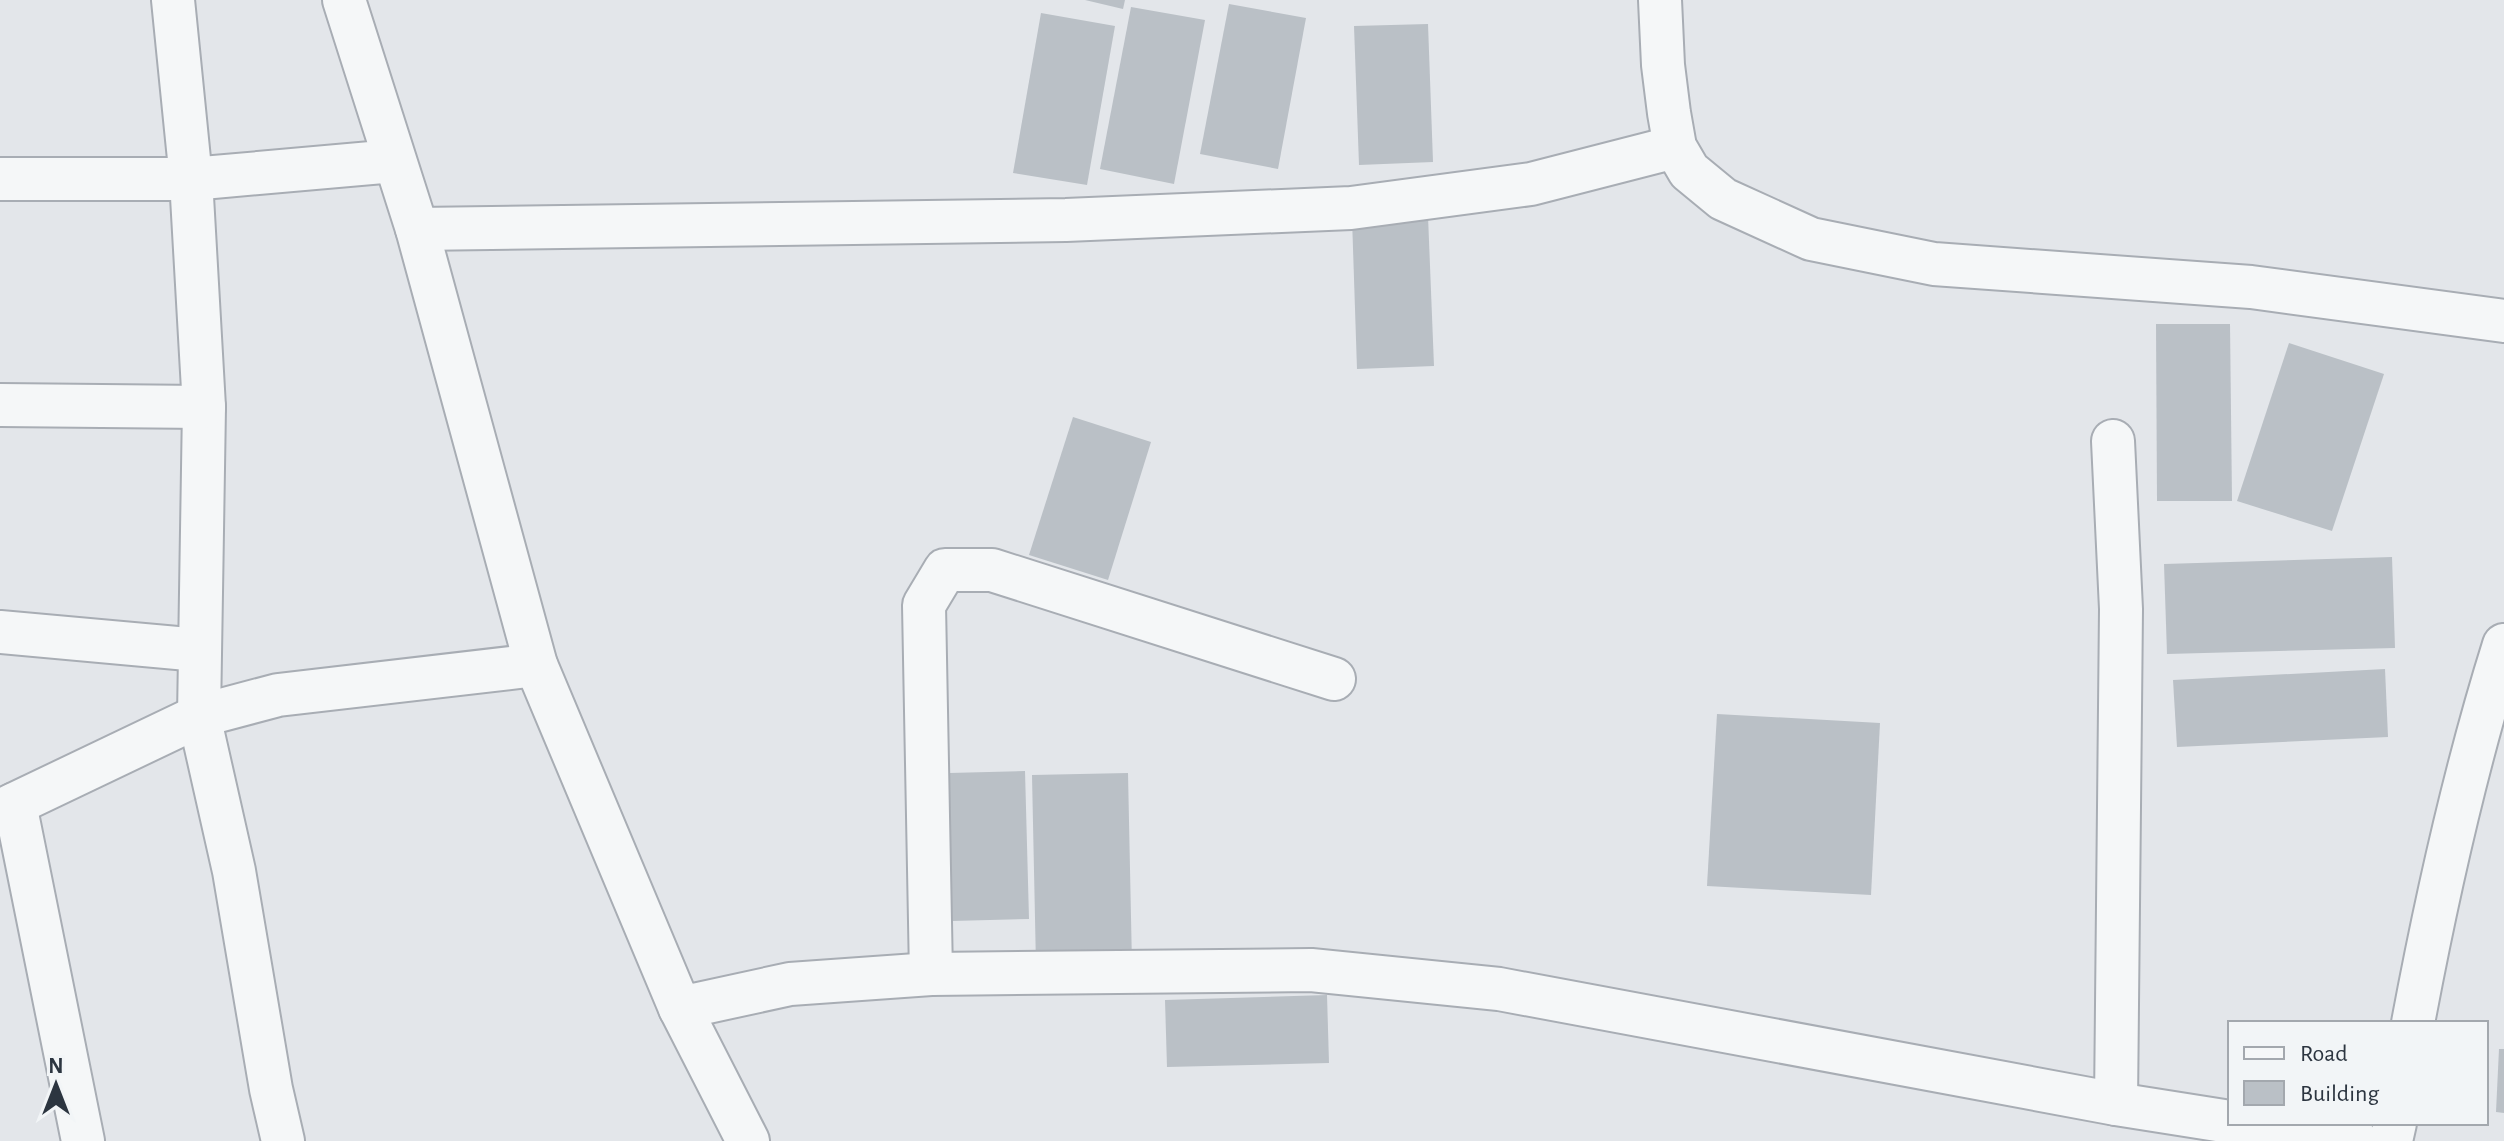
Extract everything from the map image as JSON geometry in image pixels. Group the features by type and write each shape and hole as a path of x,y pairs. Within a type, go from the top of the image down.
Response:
{"street":[{"path":"173,0 191,179 204,407 199,716 234,871 271,1089 283,1141"},
{"path":"344,0 417,229 536,665 680,1008 748,1141"},
{"path":"1660,0 1663,65 1675,147 1689,171 1723,199 1811,239 1934,264 2251,287 2504,321"},
{"path":"417,229 1066,220 1351,208 1531,184 1675,147"},
{"path":"0,179 191,179 394,161"},
{"path":"0,405 204,407"},
{"path":"2113,441 2121,609 2116,1104"},
{"path":"931,974 924,605 945,570 992,570 1334,679"},
{"path":"0,632 199,650"},
{"path":"2413,1021 2430,934 2478,728 2504,645"},
{"path":"83,1141 7,807 199,716 278,695 536,665"},
{"path":"680,1008 790,984 931,974 1311,970 1499,989 2116,1104 2228,1122"},
{"path":"2252,1125 2357,1141"}],"building":[{"path":"1085,0 1125,0 1123,9"},
{"path":"1229,4 1306,18 1278,169 1200,154"},
{"path":"1131,7 1205,20 1174,184 1100,169"},
{"path":"1041,13 1115,26 1087,185 1013,173"},
{"path":"1428,24 1433,162 1359,165 1354,26"},
{"path":"1428,216 1434,366 1357,369 1352,218"},
{"path":"2156,324 2230,324 2232,501 2157,501"},
{"path":"2289,343 2384,374 2332,531 2237,501"},
{"path":"1073,417 1151,442 1108,580 1029,555"},
{"path":"2392,557 2395,648 2167,654 2164,564"},
{"path":"2385,669 2388,737 2177,747 2173,680"},
{"path":"1717,714 1880,723 1871,895 1707,886"},
{"path":"1025,771 1029,919 952,921 949,773"},
{"path":"1128,773 1132,965 1036,966 1032,775"},
{"path":"1327,995 1329,1063 1167,1067 1165,1000"},
{"path":"2499,1049 2504,1049 2504,1113 2496,1112"}]}
